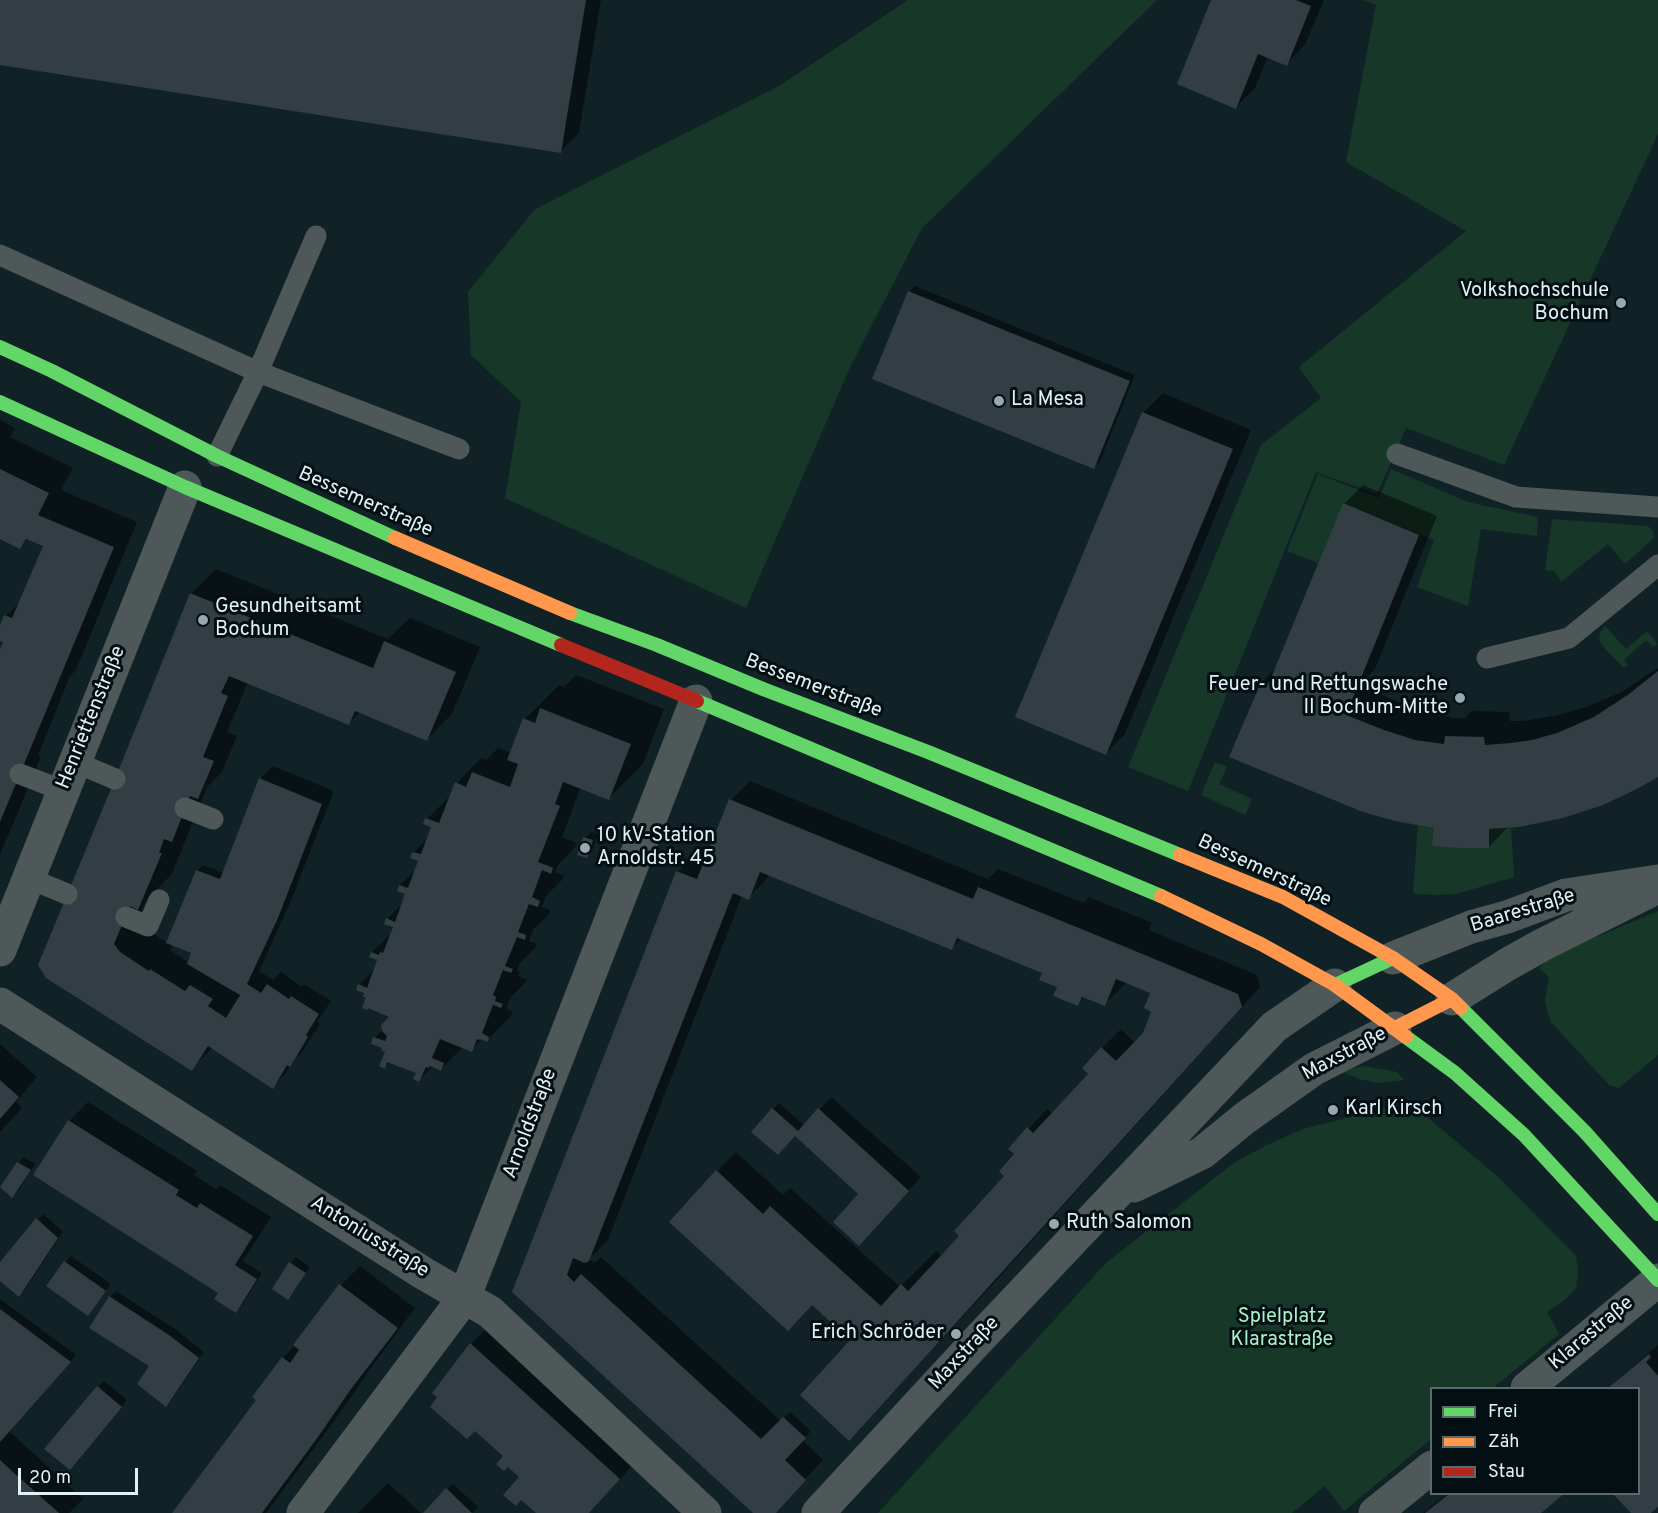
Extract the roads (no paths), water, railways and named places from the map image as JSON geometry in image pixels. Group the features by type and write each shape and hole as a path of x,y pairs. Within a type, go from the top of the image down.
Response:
{"street":[{"name":"Bessemerstraße","path":"0,347 52,371 213,459 373,529 567,612 928,752 1283,897 1393,958 1452,999 1585,1132 1658,1214"},
{"path":"0,402 696,701 1152,892 1262,944 1335,986 1455,1073 1524,1135 1658,1280"},
{"name":"Henriettenstraße","path":"0,950 189,483"},
{"name":"Arnoldstraße","path":"303,1513 464,1298 696,701"},
{"name":"Baarestraße","path":"1393,958 1471,927 1508,917 1566,895 1658,881"},
{"name":"Baarestraße","path":"1452,999 1542,945 1658,886"},
{"path":"1335,986 1393,958"},
{"name":"Maxstraße","path":"818,1513 1274,1027 1335,986"},
{"path":"1395,1028 1452,999"},
{"name":"Antoniusstraße","path":"0,1004 464,1298 490,1312 705,1513"},
{"name":"Maxstraße","path":"1114,1196 1202,1153 1245,1118 1314,1069 1395,1028"},
{"name":"Klarastraße","path":"1529,1387 1658,1280"},
{"path":"1375,1513 1430,1468"}],"lane":[{"path":"213,459 258,372 316,236"},
{"path":"0,255 258,372 459,449"},
{"path":"1397,454 1516,497 1658,507"},
{"path":"1487,658 1569,638 1658,565"},
{"path":"20,774 115,779"},
{"path":"185,808 213,819"},
{"path":"28,878 67,894"},
{"path":"126,917 148,926 159,900"}],"place":[{"name":"Volkshochschule Bochum","path":"1621,303"},
{"name":"La Mesa","path":"999,401"},
{"name":"Gesundheitsamt Bochum","path":"203,620"},
{"name":"Feuer- und Rettungswache II Bochum-Mitte","path":"1460,698"},
{"name":"10 kV-Station Arnoldstr. 45","path":"585,848"},
{"name":"Karl Kirsch","path":"1333,1110"},
{"name":"Ruth Salomon","path":"1054,1224"},
{"name":"Erich Schröder","path":"956,1334"}],"park label":[{"name":"Spielplatz Klarastraße","path":"1282,1330"}]}
